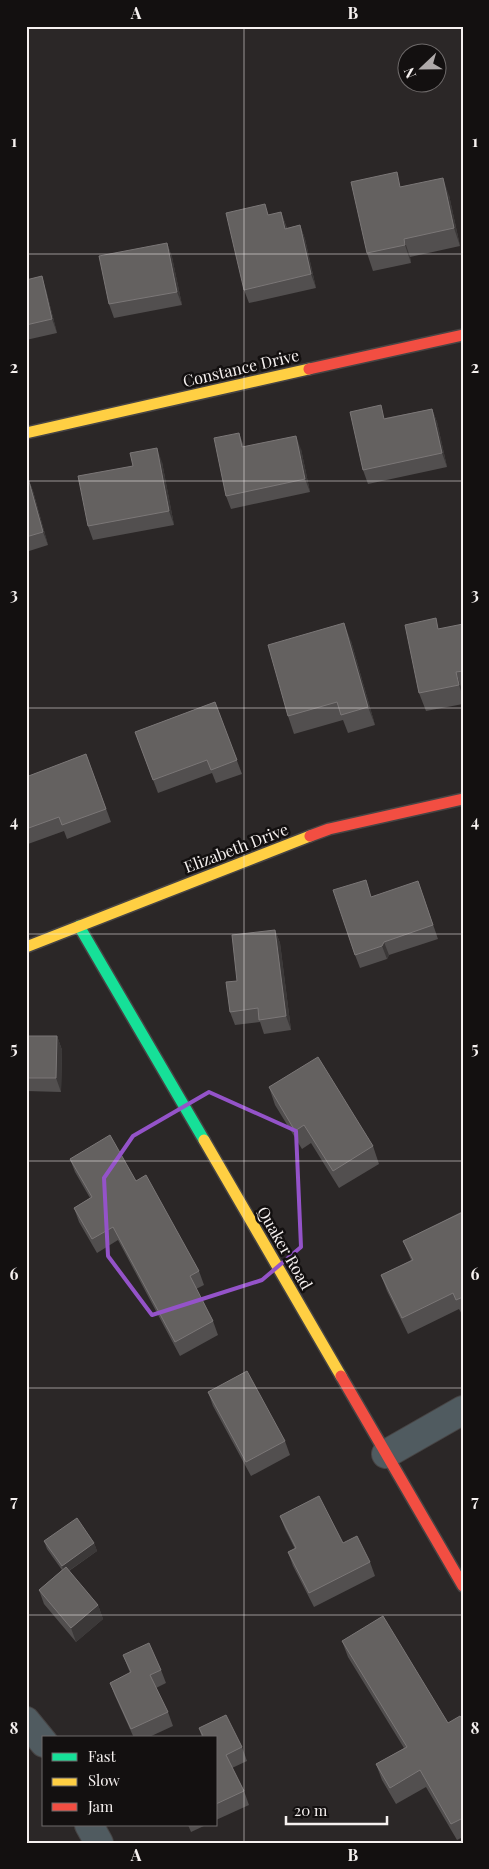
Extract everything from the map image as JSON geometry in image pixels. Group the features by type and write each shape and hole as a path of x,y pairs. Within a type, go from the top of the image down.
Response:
{"street":[{"name":"Constance Drive","path":"26,432 463,335"},
{"name":"Elizabeth Drive","path":"26,947 329,829 463,799"},
{"name":"Quaker Road","path":"79,926 463,1586"},
{"path":"386,1454 463,1410"},
{"path":"26,1721 42,1741"},
{"path":"90,1826 99,1843"}],"highlighted area":[{"path":"209,1092 296,1131 301,1247 262,1280 152,1315 108,1256 104,1178 133,1136"}],"building":[{"path":"397,172 400,187 443,178 454,228 404,239 405,245 367,253 351,182"},
{"path":"265,204 268,215 281,212 285,229 300,225 311,274 244,290 226,213"},
{"path":"167,243 177,292 109,304 99,256"},
{"path":"42,276 52,319 26,325 26,280"},
{"path":"381,405 384,419 432,409 442,453 363,470 350,412"},
{"path":"239,433 242,447 296,436 305,479 226,496 214,438"},
{"path":"157,448 169,511 88,526 78,476 133,466 130,453"},
{"path":"26,478 28,478 43,532 26,537"},
{"path":"436,618 438,629 463,624 463,671 456,672 459,685 419,693 405,625"},
{"path":"344,623 368,707 341,715 337,702 288,716 268,645"},
{"path":"215,702 237,760 211,770 207,760 153,780 135,732"},
{"path":"86,754 106,809 62,825 59,817 26,829 26,777"},
{"path":"366,880 371,897 418,881 433,925 384,942 382,946 355,955 333,890"},
{"path":"275,930 286,1016 259,1020 258,1008 230,1012 226,982 237,981 232,935"},
{"path":"26,1036 57,1036 56,1078 26,1078"},
{"path":"318,1057 373,1146 333,1171 304,1125 295,1131 269,1087"},
{"path":"110,1135 136,1181 146,1175 199,1271 190,1276 213,1321 175,1342 113,1227 92,1239 74,1208 92,1197 70,1159"},
{"path":"463,1212 463,1297 456,1300 453,1293 402,1318 381,1275 413,1260 403,1241"},
{"path":"247,1371 285,1441 246,1462 208,1392"},
{"path":"319,1496 343,1543 357,1536 370,1562 309,1593 288,1552 296,1548 280,1516"},
{"path":"77,1518 94,1543 62,1566 44,1541"},
{"path":"66,1567 98,1605 71,1628 39,1590"},
{"path":"383,1616 448,1723 460,1716 463,1720 463,1818 451,1824 420,1770 390,1788 376,1764 407,1747 342,1641"},
{"path":"149,1643 161,1670 150,1675 168,1712 131,1729 110,1683 131,1672 123,1655"},
{"path":"226,1715 242,1747 226,1755 244,1791 218,1803 218,1736 203,1736 199,1728"}],"traffic: fast":[{"path":"79,926 204,1140"}],"traffic: slow":[{"path":"26,433 309,369"},
{"path":"26,947 310,836"},
{"path":"204,1140 341,1376"}],"traffic: jam":[{"path":"309,369 463,335"},
{"path":"310,836 329,829 463,799"},
{"path":"341,1376 463,1586"}]}
